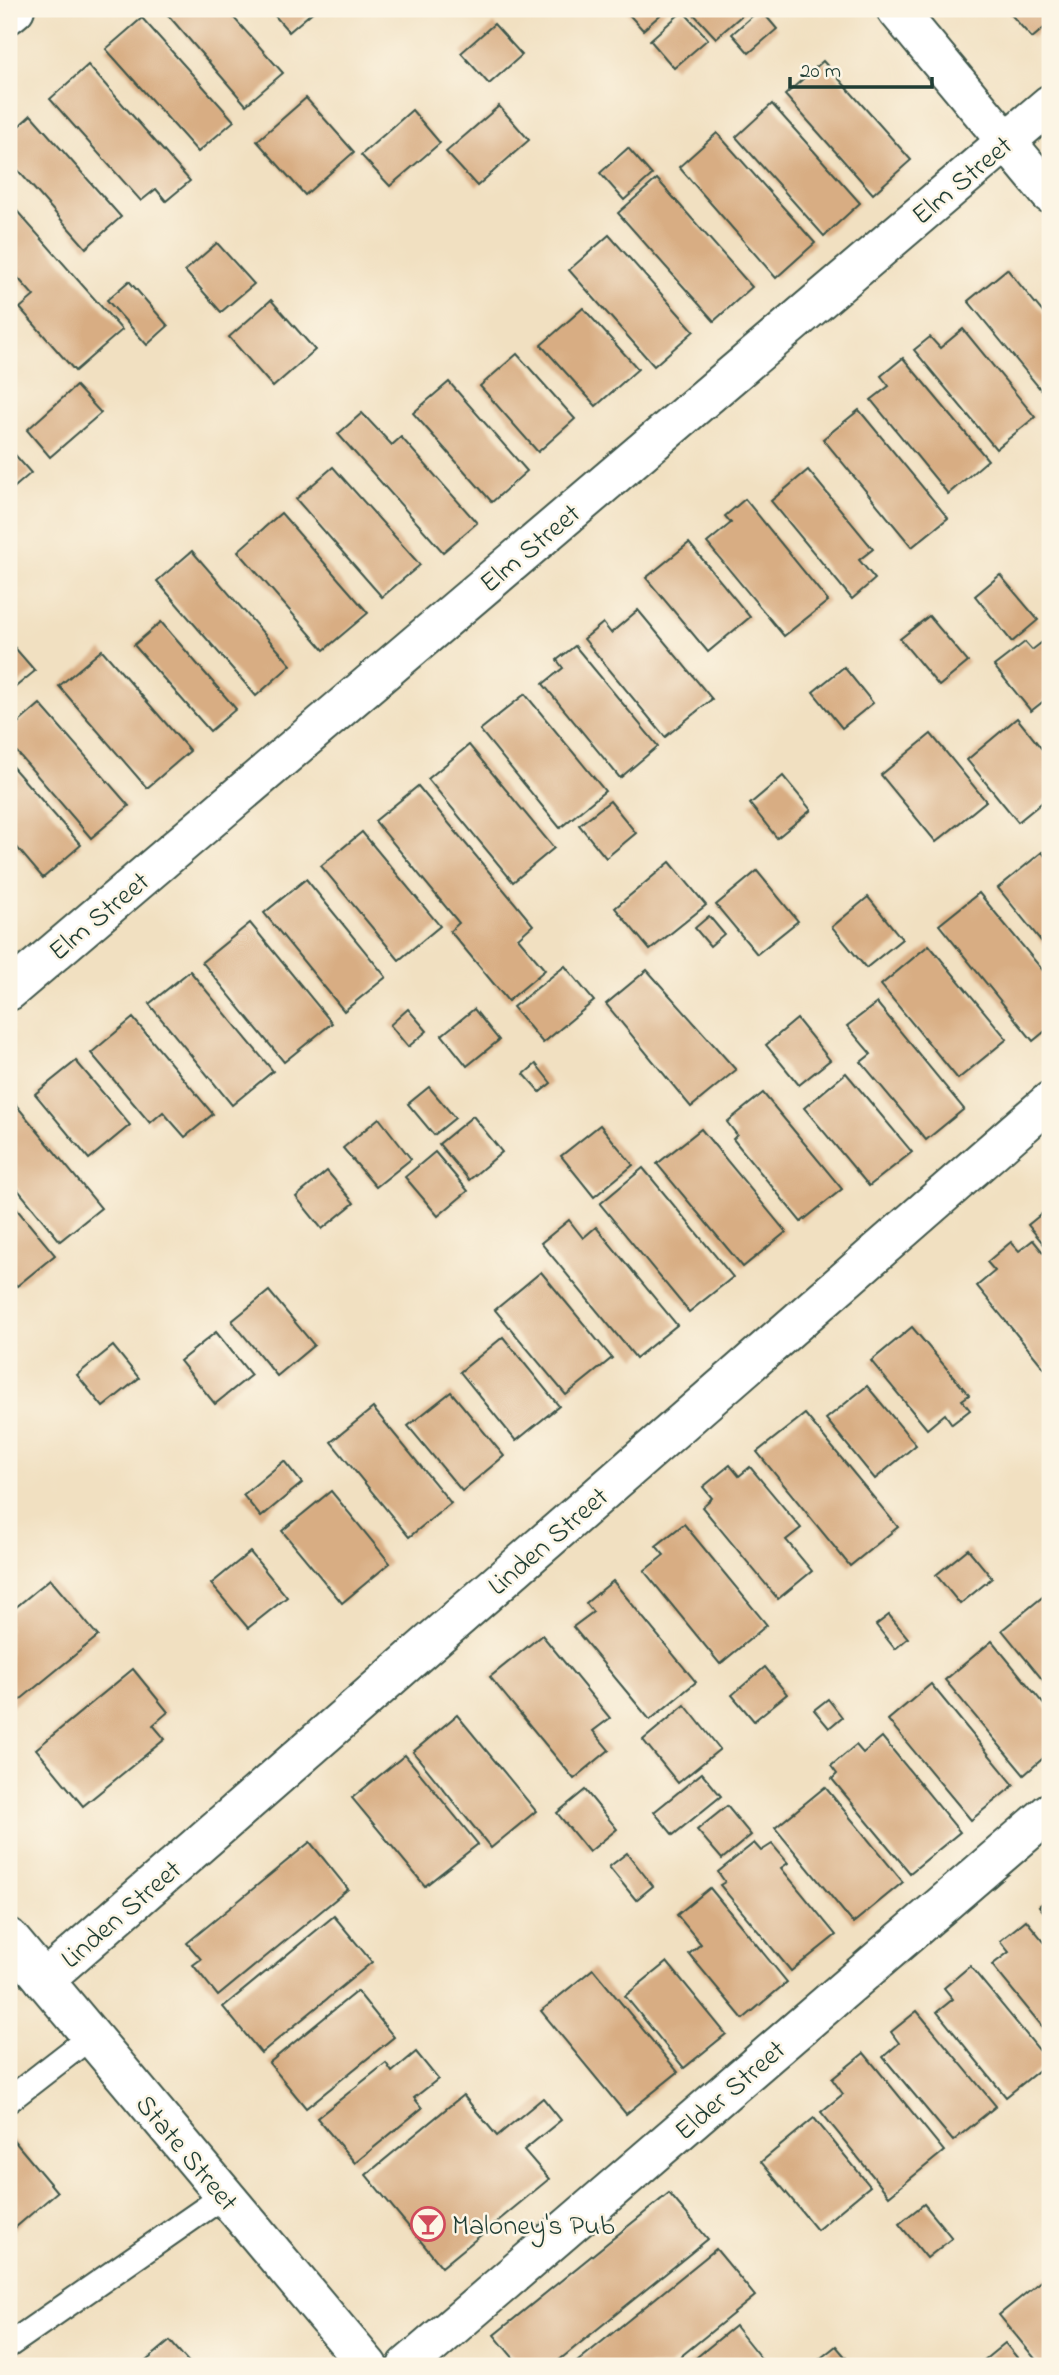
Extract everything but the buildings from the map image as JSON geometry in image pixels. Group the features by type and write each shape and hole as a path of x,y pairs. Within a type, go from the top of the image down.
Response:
{"street":[{"path":"9,14 15,9"},
{"path":"896,9 1050,194"},
{"name":"Elm Street","path":"9,991 1050,104"},
{"name":"Linden Street","path":"44,1980 1050,1101"},
{"name":"Elder Street","path":"407,2366 1050,1812"},
{"name":"State Street","path":"9,1938 89,2037 368,2366"}],"lane":[{"path":"12,2092 89,2037"},
{"path":"9,2345 225,2195"}],"place":[{"name":"Maloney's Pub","path":"428,2224"}]}
